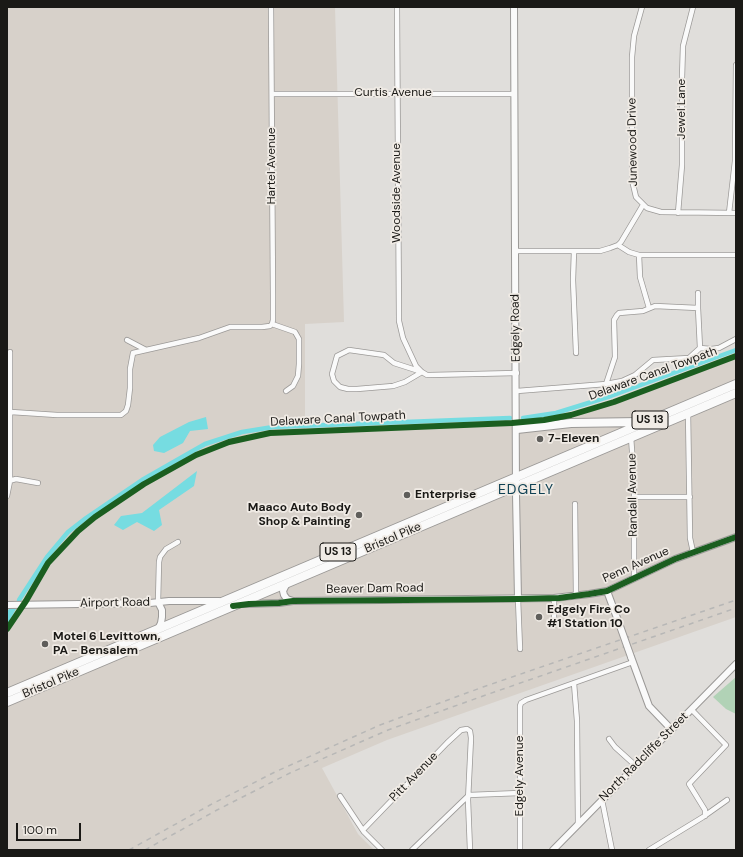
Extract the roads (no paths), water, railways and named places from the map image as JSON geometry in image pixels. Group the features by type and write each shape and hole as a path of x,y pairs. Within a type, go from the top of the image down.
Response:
{"highway":[{"name":"Bristol Pike","path":"7,693 736,384"},
{"name":"Bristol Pike","path":"7,702 688,412 736,393"},
{"path":"517,429 571,423 646,421"}],"street":[{"name":"Hartel Avenue","path":"271,7 274,320 272,324"},
{"name":"Woodside Avenue","path":"397,7 398,321 409,352 416,366 422,372"},
{"name":"Edgely Road","path":"514,7 517,373 516,485 520,649"},
{"name":"Junewood Drive","path":"642,7 634,36 633,48 632,180 636,197 642,205"},
{"name":"Jewel Lane","path":"678,213 682,165 683,46 693,7"},
{"path":"729,213 735,169 736,65"},
{"name":"Curtis Avenue","path":"272,94 514,94"},
{"path":"515,251 600,251 618,245 642,205 654,211 736,214"},
{"path":"618,245 629,252 639,255 736,255"},
{"path":"574,251 573,280 576,353"},
{"path":"639,255 640,277 649,308"},
{"path":"698,293 700,348"},
{"path":"606,384 615,357 615,318 619,313 638,312 659,306 698,308"},
{"path":"11,412 57,415 121,415 125,413 129,400 130,369 132,355 135,352 199,338 223,328 267,327 272,324 295,332 299,339 300,364 298,376 293,386 286,391"},
{"path":"517,391 606,384 622,381 635,375 653,360 689,358 700,348 719,348 736,339"},
{"path":"127,340 146,350"},
{"path":"422,372 405,382 393,386 357,389 340,387 334,381 332,374 336,356 349,350 384,355 394,363 422,372 430,375 517,373"},
{"path":"7,496 9,481 11,412 10,352"},
{"path":"688,412 690,538 693,552"},
{"name":"Randall Avenue","path":"631,437 634,497 634,578"},
{"path":"9,481 16,479 38,483"},
{"path":"634,497 690,497"},
{"path":"576,504 576,596"},
{"name":"Penn Avenue","path":"518,599 554,598 607,591 693,552 736,537"},
{"path":"158,629 162,617 158,602 159,562 166,549 178,542"},
{"path":"287,583 284,588 284,595 287,599 293,601"},
{"path":"607,591 649,706 672,730"},
{"path":"554,598 554,625"},
{"name":"Beaver Dam Road","path":"233,606 249,604 279,604 293,601 518,599"},
{"name":"Airport Road","path":"7,605 224,601"},
{"path":"578,825 577,720 574,683 632,660"},
{"name":"North Radcliffe Street","path":"553,850 736,664"},
{"name":"Edgely Avenue","path":"520,850 520,706 521,703 526,700 574,683"},
{"path":"692,710 726,745 689,784 705,810 706,816"},
{"name":"Pitt Avenue","path":"364,830 447,743 462,730 469,730 472,738 469,795"},
{"path":"609,739 615,747 636,766"},
{"path":"412,850 469,795 520,793"},
{"path":"469,795 470,850"},
{"path":"340,796 364,832 382,850"},
{"path":"602,800 612,850"},
{"path":"649,850 706,816 727,800"}],"water":[{"path":"206,417 208,429 190,431 183,443 164,453 154,451 153,445 160,437 189,422"},
{"path":"197,471 194,486 159,510 162,525 154,531 137,522 123,530 114,525 121,516 142,513"},
{"path":"9,609 16,609 7,625 7,612"}],"waterway":[{"path":"523,418 556,413 611,396 736,350"},
{"path":"19,600 47,557 68,532 142,480 205,444 242,432 273,427 510,418"}],"railway":[{"path":"129,850 210,805 275,772 380,725 483,687 736,600"},
{"path":"145,850 217,810 290,773 388,730 736,608"}],"place":[{"name":"7-Eleven","path":"540,439"},
{"name":"Enterprise","path":"407,495"},
{"name":"Maaco Auto Body Shop & Painting","path":"359,515"},
{"name":"Edgely Fire Co #1 Station 10","path":"539,617"},
{"name":"Motel 6 Levittown, PA - Bensalem","path":"45,644"}],"district":[{"name":"EDGELY","path":"526,490"}]}
